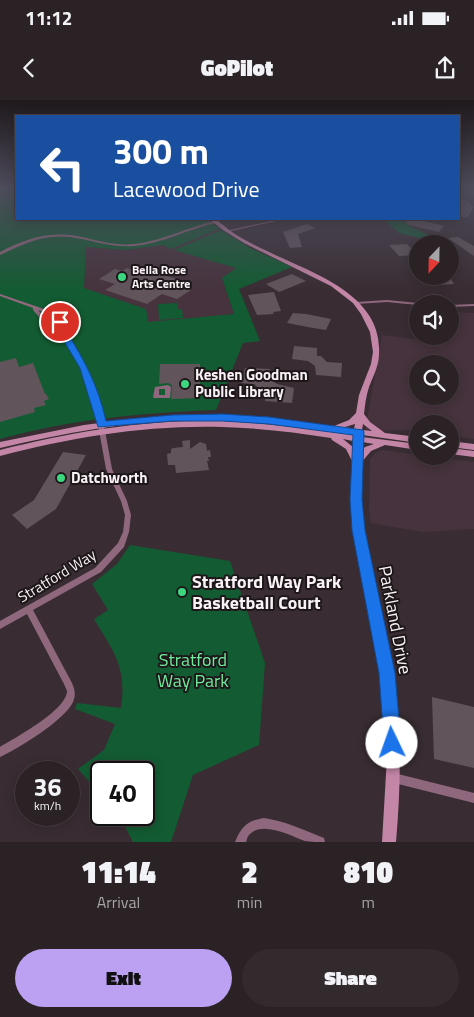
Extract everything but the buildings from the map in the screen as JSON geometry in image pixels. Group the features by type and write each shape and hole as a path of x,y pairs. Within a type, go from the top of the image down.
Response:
{"street":[{"path":"0,254 24,242 45,236 62,235 103,244 130,245 160,240 212,222"},
{"path":"215,222 255,248 329,283 356,304 369,322 376,346 376,356 365,387 360,414 359,436"},
{"path":"227,231 271,222"},
{"name":"Stratford Way","path":"0,295 55,316 63,326 62,331 84,368 97,404 109,469 124,501 128,515 126,532 121,545 98,570 0,625"},
{"path":"356,304 387,301 409,303"},
{"path":"459,306 474,305"},
{"path":"34,308 48,324 62,331"},
{"path":"325,431 346,425 360,414"},
{"path":"360,414 372,428 392,440 409,445"},
{"path":"0,445 39,435 102,428 222,424 325,431 392,440 409,440"},
{"path":"0,453 102,428"},
{"path":"325,431 345,443 353,452 357,463 371,447 392,440"},
{"name":"Parkland Drive","path":"359,436 356,499 358,530 387,673 394,778 389,842"},
{"path":"459,445 474,447"},
{"path":"459,452 474,454"},
{"path":"0,752 56,716 68,703 71,693 29,610"},
{"path":"394,778 474,798"},
{"path":"240,842 246,830 256,824 272,823 320,842"}],"shaded area":[{"path":"219,229 221,230 174,250 237,268 222,278 234,314 148,323 84,288 86,247 125,250 163,245 171,249"},
{"path":"459,312 474,313 474,439 459,437 459,415 409,415 409,430 365,431 382,335 409,338 409,345 459,345"},
{"path":"382,450 409,454 409,465 459,465 459,460 474,462 474,529 423,532 371,523 369,509 370,459 375,453"}],"green space":[{"path":"0,222 211,222 219,229 171,249 163,245 125,250 86,247 84,288 146,309 148,322 234,314 222,278 236,268 174,250 221,230 250,248 292,267 239,289 260,341 243,343 216,410 107,418 53,426 0,439"},
{"path":"386,222 404,222 429,235 409,236 399,233"},
{"path":"177,303 178,309 182,309 183,318 159,320 158,304"},
{"name":"Stratford Way Park","path":"130,545 230,561 265,663 259,745 193,775 171,842 133,842 125,826 155,826 155,761 90,761 90,783 80,771 80,768 104,750 115,724 75,709 77,703 121,708 122,681 117,660 94,619 108,610 92,584 117,564"}],"place":[{"name":"Bella Rose Arts Centre","path":"122,277"},
{"name":"Keshen Goodman Public Library","path":"185,384"},
{"name":"Datchworth","path":"61,478"},
{"name":"Stratford Way Park Basketball Court","path":"182,592"}],"route":[{"path":"60,322 63,326 62,331 84,368 97,404 102,425 188,417 269,421 359,432 356,499 358,530 384,653 390,702 392,743"}]}
